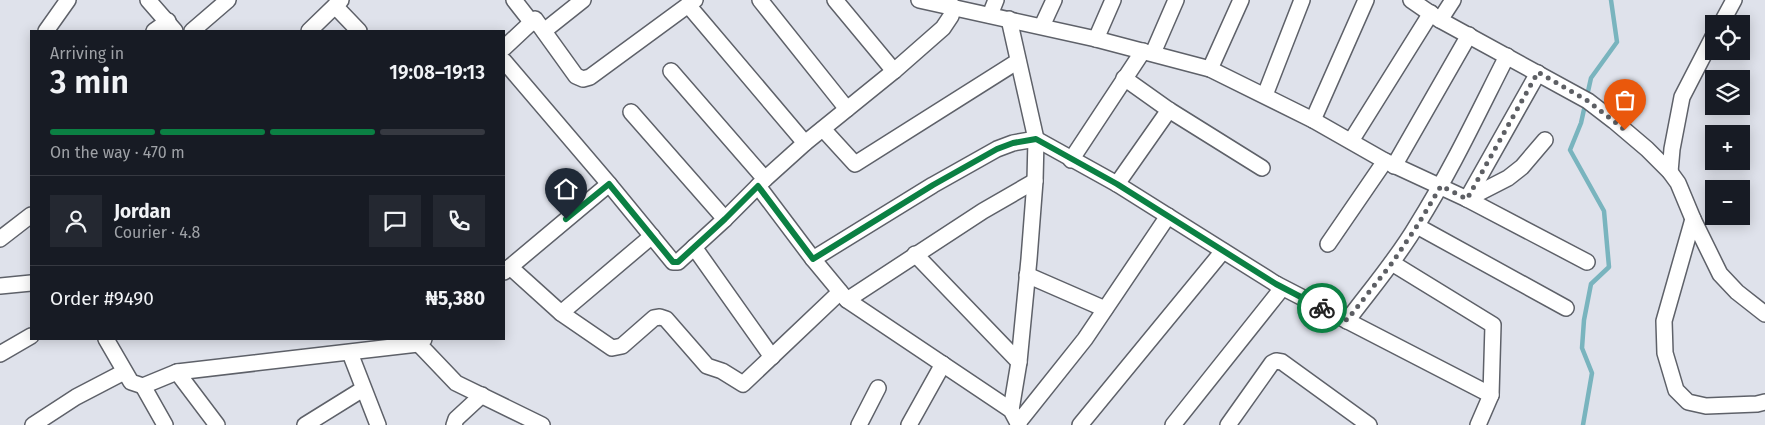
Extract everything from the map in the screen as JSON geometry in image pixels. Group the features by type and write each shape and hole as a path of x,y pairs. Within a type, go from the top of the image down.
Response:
{"street":[{"path":"47,30 68,0"},
{"path":"148,0 171,26 157,30"},
{"path":"193,30 228,0"},
{"path":"514,0 538,27 576,76 583,79 590,77 691,3 806,143"},
{"path":"505,47 583,0"},
{"path":"760,0 847,109"},
{"path":"835,0 894,71"},
{"path":"990,16 996,0"},
{"path":"1042,26 1054,0"},
{"path":"1096,39 1113,0"},
{"path":"1071,160 1124,78 1148,52 1176,0"},
{"path":"1210,69 1241,0"},
{"path":"1265,95 1302,0"},
{"path":"1313,120 1366,0"},
{"path":"1411,0 1435,17 1567,88 1614,121 1670,172 1678,183 1720,274 1737,292 1765,314"},
{"path":"1351,141 1435,17 1453,0"},
{"path":"1726,15 1734,0"},
{"path":"929,1 1096,39 1210,69 1313,120 1389,164 1441,186 1587,262"},
{"path":"310,30 338,3 358,30"},
{"path":"505,62 673,262 678,262 806,143 943,28 951,16 954,7"},
{"path":"1009,19 1036,139 1035,180 1019,362 1016,419"},
{"path":"1328,244 1389,164 1469,35"},
{"path":"1670,172 1672,150 1682,97 1705,52"},
{"path":"1347,320 1392,263 1417,226 1441,186 1507,56"},
{"path":"823,129 855,164 1018,61"},
{"path":"672,71 762,183 813,259 843,296 943,364 1016,419"},
{"path":"1467,199 1538,72"},
{"path":"1124,78 1168,110 1262,168"},
{"path":"1117,184 1168,110"},
{"path":"631,112 725,219"},
{"path":"813,259 933,185 997,149 1013,143 1036,139 1117,184 1276,284 1492,395"},
{"path":"1467,199 1508,178 1522,167 1545,140"},
{"path":"609,184 507,269 561,313 612,348 622,346 654,318 666,319 707,366 722,371 740,384 746,383 772,357 843,296 1035,180"},
{"path":"1016,419 1085,339 1168,216"},
{"path":"0,239 30,217"},
{"path":"1693,219 1664,321 1665,354 1676,390 1688,402 1706,406 1765,402"},
{"path":"1417,226 1566,308"},
{"path":"561,313 652,236"},
{"path":"694,247 772,357"},
{"path":"1080,425 1223,251"},
{"path":"915,254 1019,362"},
{"path":"1392,263 1493,326 1492,395 1478,425"},
{"path":"1027,275 1105,309"},
{"path":"0,286 30,283"},
{"path":"1174,425 1279,292 1276,284"},
{"path":"0,354 30,337"},
{"path":"107,340 131,382 143,386 177,372 350,353 418,340 456,383 542,425"},
{"path":"350,353 378,425"},
{"path":"1237,422 1272,364 1276,361 1282,362 1369,425"},
{"path":"909,425 943,364"},
{"path":"33,425 76,397 124,372"},
{"path":"177,372 217,425"},
{"path":"143,386 164,425"},
{"path":"859,425 878,388"},
{"path":"305,425 363,389"},
{"path":"454,425 456,420 482,395"}],"waterway":[{"path":"1583,425 1592,373 1582,348 1584,320 1591,284 1609,267 1604,211 1570,150 1581,123 1591,78 1617,42 1611,0"}],"way so far":[{"path":"1322,308 1347,320 1392,263 1441,186 1467,199 1538,72 1588,101 1625,130"}],"route":[{"path":"566,219 609,184 673,262 678,262 758,186 813,259 933,185 997,149 1013,143 1036,139 1117,184 1276,284 1322,308"}]}
